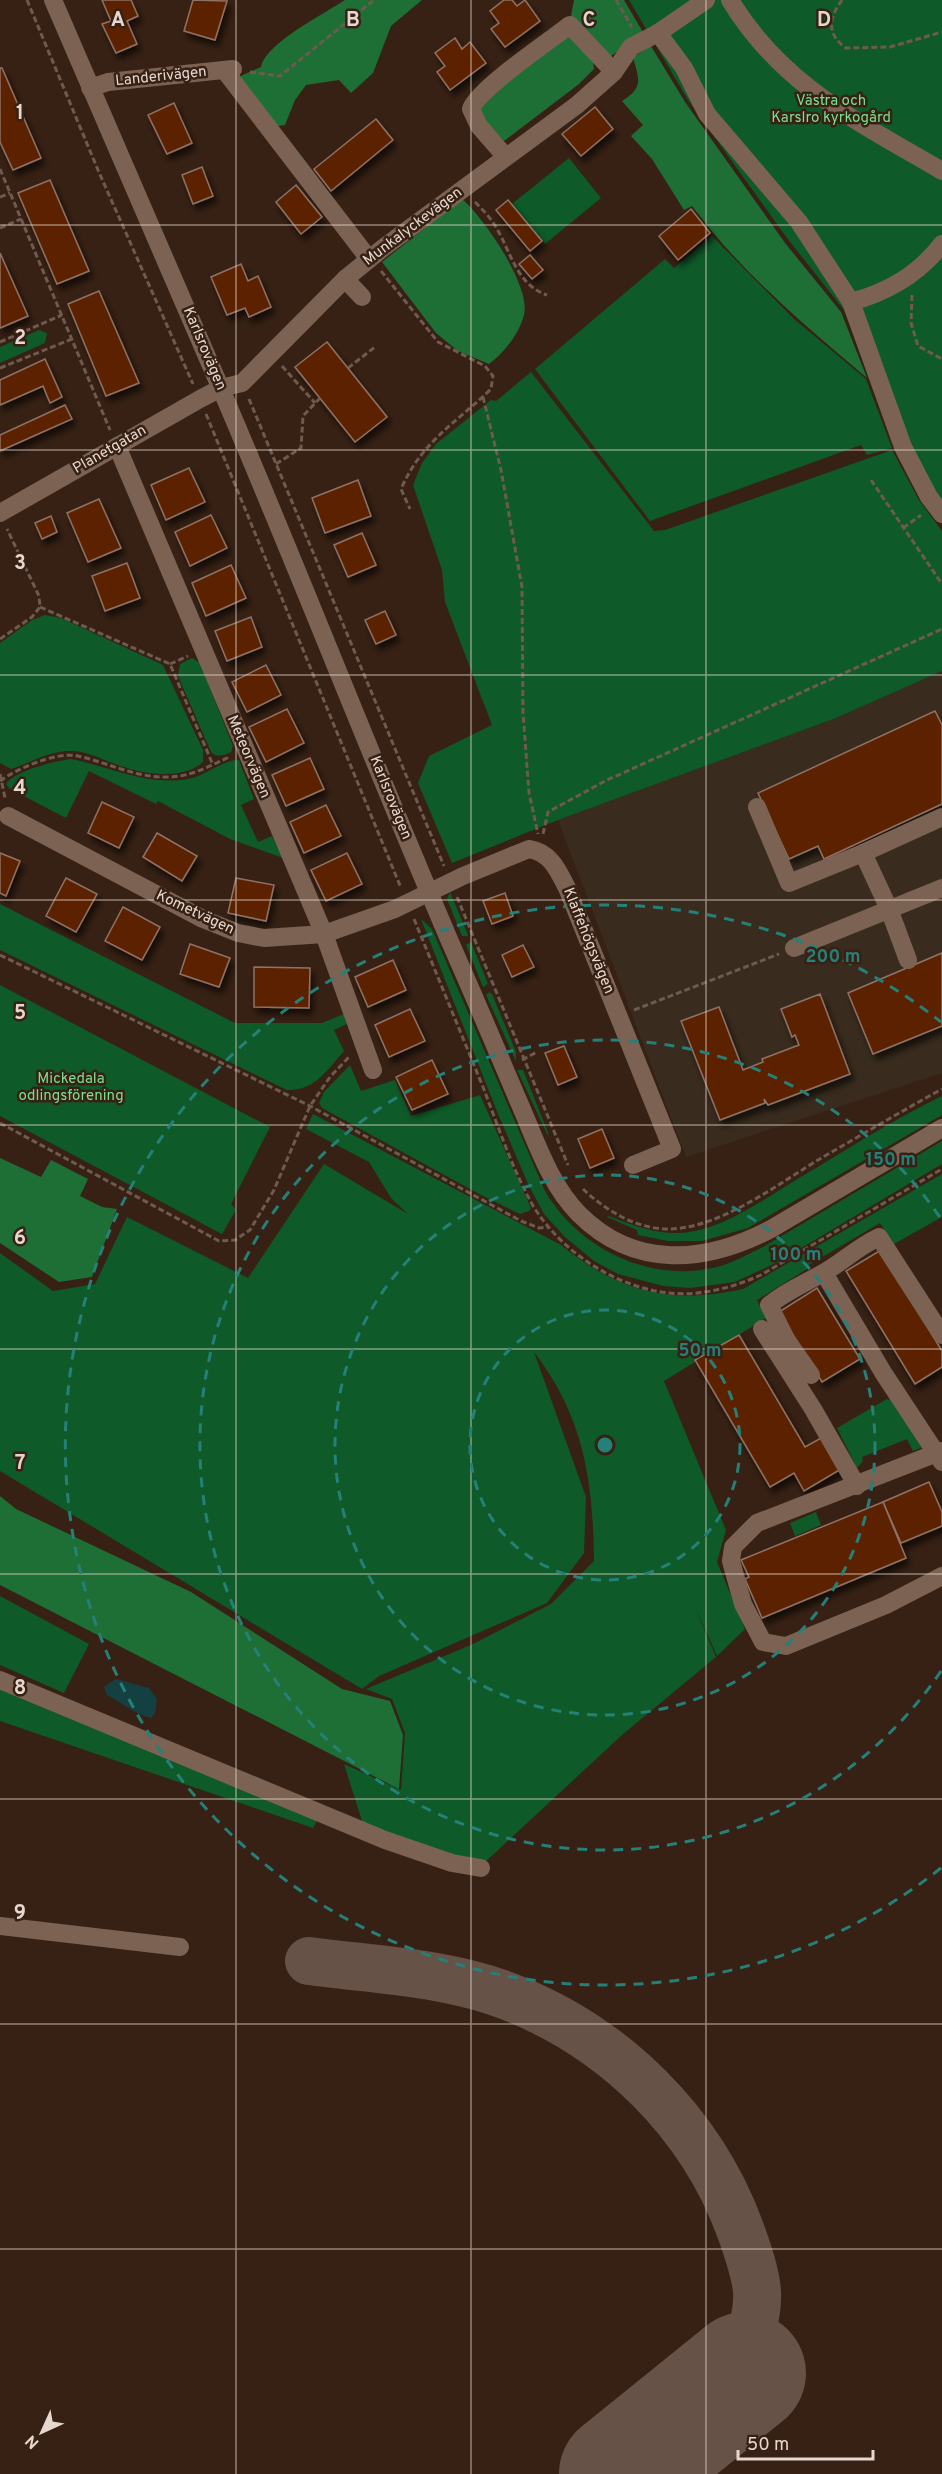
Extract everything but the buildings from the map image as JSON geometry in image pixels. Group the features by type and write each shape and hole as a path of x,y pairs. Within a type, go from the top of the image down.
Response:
{"street":[{"name":"Munkalyckevägen","path":"242,383 345,279 369,259 577,105 614,72 630,47 658,33 706,0"},
{"path":"730,0 764,49 797,80 838,109 942,171"},
{"name":"Karlsrovägen","path":"46,5 90,88 221,388 429,892 559,1188 580,1216 612,1239 650,1253 687,1257 730,1248 771,1229 942,1128"},
{"path":"506,157 479,126 471,110 473,103 500,80 570,25 614,72"},
{"path":"658,33 684,68 707,114 799,222 851,302 903,447 929,497 942,514"},
{"name":"Landerivägen","path":"90,88 108,82 229,70"},
{"path":"229,70 369,259"},
{"path":"851,302 878,294 904,280 942,244"},
{"path":"345,279 362,297"},
{"path":"221,388 242,383"},
{"name":"Planetgatan","path":"2,519 117,446 221,388"},
{"name":"Meteorvägen","path":"117,446 324,934 373,1070"},
{"path":"757,807 789,883 863,854 942,817"},
{"name":"Kometvägen","path":"8,816 203,919 238,933 264,938 324,934 407,903 429,892"},
{"path":"429,892 529,849 540,851"},
{"name":"Klaffehögsvägen","path":"540,851 555,864 567,888 672,1149 633,1165"},
{"path":"863,854 889,909 908,960"},
{"path":"794,948 942,888"},
{"path":"811,1375 787,1341 769,1305 793,1287 824,1273 857,1248 879,1237 942,1335"},
{"path":"824,1273 884,1374 940,1456 757,1523 733,1547 731,1561 743,1604 763,1642 786,1646 886,1605 942,1576"},
{"path":"762,1329 813,1409 857,1486"},
{"path":"0,1680 385,1840 452,1863 481,1868"},
{"path":"0,1926 180,1947"}],"path":[{"path":"27,0 98,170 200,399 509,1152 532,1204 549,1227 565,1244 602,1272 636,1286 679,1293 703,1293 735,1286 761,1275 942,1169"},
{"path":"229,70 280,76 374,0"},
{"path":"616,0 641,42"},
{"path":"842,0 830,22 833,35 846,48 890,47 942,32"},
{"path":"32,13 46,5"},
{"path":"0,169 117,446"},
{"path":"464,190 494,224 521,278 534,291 547,295"},
{"path":"0,197 10,193"},
{"path":"0,228 21,219"},
{"path":"369,259 388,277 414,315 438,342 485,366 493,376 492,389 427,446 410,470 401,489 410,509"},
{"path":"913,298 910,324 918,346 942,359"},
{"path":"0,342 62,315"},
{"path":"0,368 72,339"},
{"path":"348,368 375,347"},
{"path":"270,355 315,403"},
{"path":"242,383 569,1168"},
{"path":"276,464 301,448 303,416 320,398"},
{"path":"483,398 501,470 522,587 523,713 529,793 540,851"},
{"path":"871,480 942,584"},
{"path":"0,639 32,617 40,608 39,596 2,519"},
{"path":"40,608 171,664 213,765"},
{"path":"540,851 548,812 605,781 942,629"},
{"path":"1,780 13,771 44,760 75,755 142,776 169,777 191,774 245,751"},
{"path":"0,774 8,816"},
{"path":"619,1017 794,948"},
{"path":"0,955 310,1106 521,1221 539,1228 549,1227"},
{"path":"0,1123 219,1241 227,1242 250,1230 274,1190 310,1106 348,1058 366,1051"},
{"path":"578,1182 603,1207 620,1217 666,1229 689,1227 723,1215 942,1089"}],"shaded area":[{"path":"942,671 942,1073 686,1157 558,820 836,718"}],"green space":[{"path":"345,0 422,0 391,26 373,73 351,93 339,80 306,85 295,100 285,125 271,127 236,78 261,67 273,48 284,39"},
{"path":"574,0 624,0 644,34 608,58 583,33 571,16"},
{"name":"Västra och Karslro kyrkogård","path":"629,0 942,0 942,511 895,447 844,310 787,238 688,100"},
{"path":"567,34 593,61 594,69 579,84 504,141 476,111 481,101"},
{"path":"651,46 685,102 785,243 841,312 867,378 797,318 752,275 692,206 684,210 652,159 631,136 643,125 622,101 637,87 638,77 633,57"},
{"path":"569,158 601,198 545,244 512,204"},
{"path":"462,199 482,221 504,253 520,287 524,302 524,315 515,336 489,364 458,351 436,333 382,262"},
{"path":"712,236 794,319 866,379 892,448 867,455 861,445 650,521 535,369 665,259 674,268"},
{"path":"39,330 47,333 45,343 0,363 0,347"},
{"path":"531,372 654,531 665,530 892,450 919,500 942,531 942,671 836,718 558,820 452,863 418,783 429,756 492,725 445,602 442,570 413,485 422,463 436,444 491,400 496,401"},
{"path":"45,615 61,618 163,665 203,750 203,762 187,771 166,774 120,766 76,751 54,753 11,769 0,763 0,643 32,620"},
{"path":"192,658 200,663 233,746 231,752 226,754 218,755 211,752 178,676 180,664"},
{"path":"71,759 129,775 158,780 188,779 239,760 254,799 241,805 258,842 272,836 283,858 230,839 158,801 156,804 89,771 66,818 10,789 6,784 10,779 26,771"},
{"path":"450,892 467,936 462,936 447,899"},
{"path":"0,904 235,1023 322,1023 344,1014 347,1024 334,1030 344,1051 313,1083 287,1090 0,950"},
{"path":"421,919 432,929 545,1191 576,1229 596,1245 618,1257 666,1270 692,1271 717,1267 763,1247 942,1141 942,1164 778,1262 735,1282 690,1288 663,1286 618,1274 594,1261 565,1237 544,1214 529,1186 498,1114"},
{"path":"471,942 488,984 483,987 466,945"},
{"name":"Mickedala odlingsförening","path":"0,985 270,1127 231,1204 236,1210 222,1234 0,1116"},
{"path":"489,992 492,994 516,1052 516,1061 486,995"},
{"path":"350,1065 361,1091 395,1080 411,1116 480,1095 531,1208 529,1211 520,1214 481,1195 322,1108 319,1103 324,1092"},
{"path":"517,1070 523,1070 549,1135 547,1134"},
{"path":"942,1096 942,1115 748,1228 702,1241 668,1241 638,1235 637,1230 607,1217 671,1233 711,1227 742,1213 887,1125"},
{"path":"313,1114 561,1245 604,1274 646,1291 669,1295 717,1294 743,1289 942,1174 942,1217 894,1244 880,1223 807,1266 807,1269 757,1300 766,1318 664,1381 726,1530 717,1562 745,1629 717,1656 693,1603 716,1657 622,1735 484,1863 426,1848 363,1824 344,1764 401,1790 405,1733 392,1699 366,1689 473,1644 551,1604 594,1561 588,1477 575,1426 551,1376 534,1352 586,1497 584,1553 547,1603 379,1676 362,1689 0,1471 0,1253 53,1291 95,1284 127,1217 248,1278 324,1164 408,1214 391,1198 369,1162 306,1129"},
{"path":"0,1158 41,1177 51,1160 88,1179 80,1196 102,1207 117,1209 92,1277 59,1282 0,1243"},
{"path":"887,1399 893,1401 925,1446 913,1451 907,1439 862,1457 863,1461 857,1468 837,1428"},
{"path":"0,1496 16,1509 191,1592 342,1689 390,1701 403,1735 399,1789 0,1585"},
{"path":"816,1512 821,1525 795,1536 790,1523"},
{"path":"0,1596 89,1644 64,1693 0,1665"},
{"path":"0,1684 319,1818 313,1828 0,1721"}],"water":[{"path":"116,1679 149,1688 157,1699 155,1713 151,1718 139,1714 107,1695 104,1687"}],"taxiway":[{"path":"309,1961 436,1977 510,1997 548,2014 585,2036 619,2060 650,2089 678,2120 702,2154 723,2190 753,2267 757,2291 755,2317 743,2354 725,2389"}],"runway":[{"path":"620,2474 745,2373"}]}
